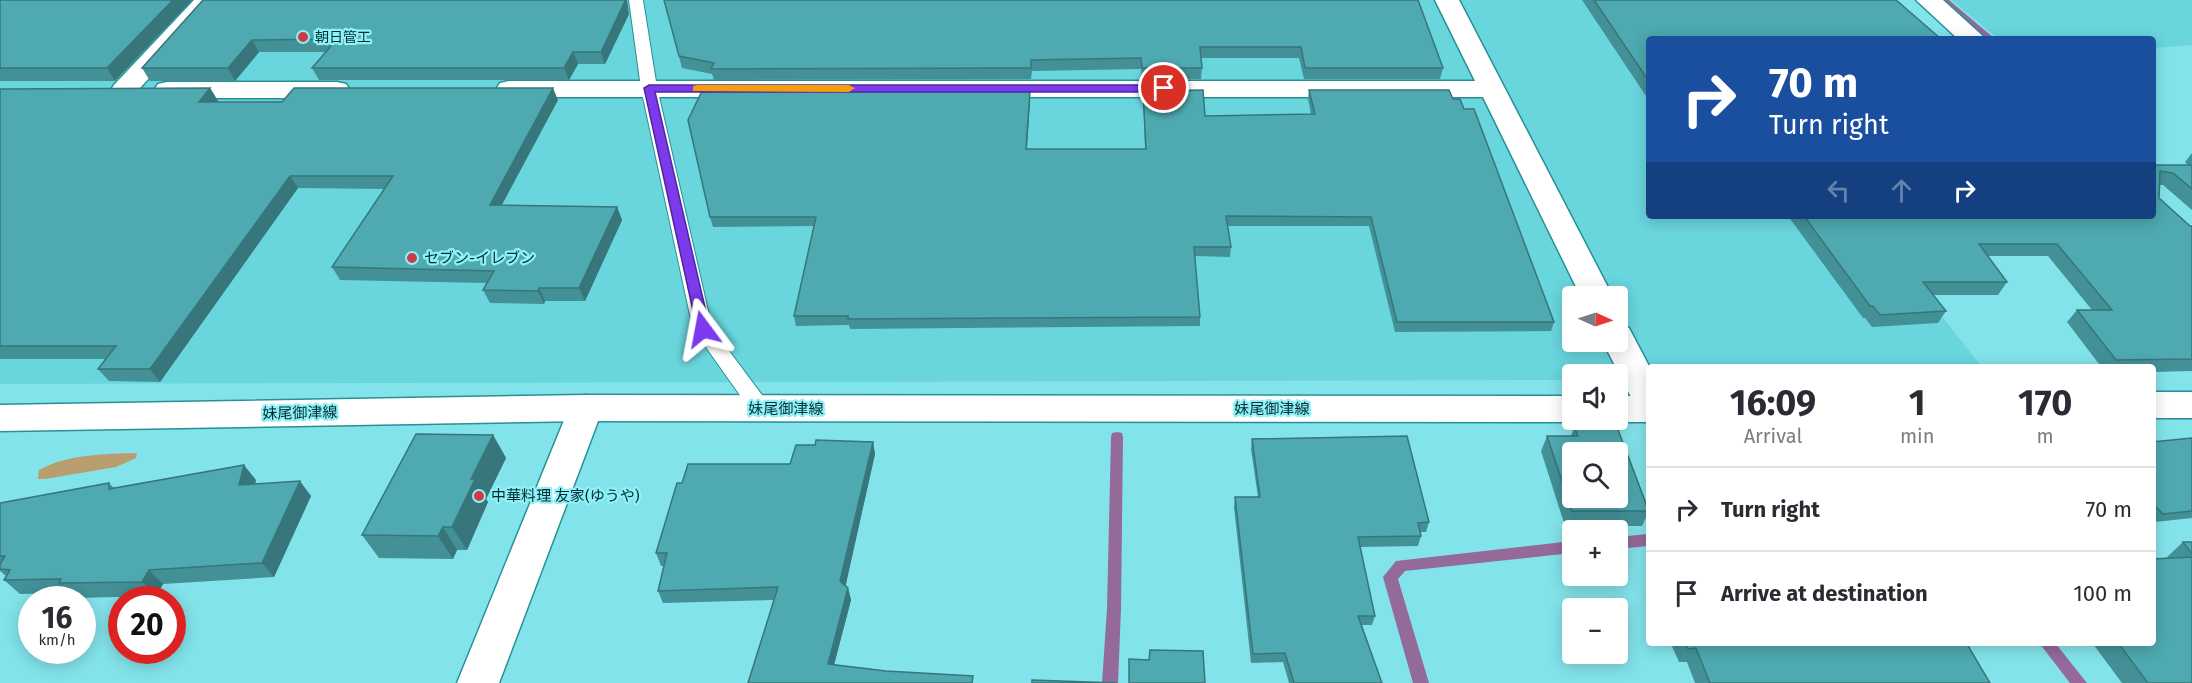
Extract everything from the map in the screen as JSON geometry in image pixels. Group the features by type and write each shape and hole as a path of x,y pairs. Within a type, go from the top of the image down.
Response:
{"street":[{"path":"207,0 112,91 362,90"},
{"path":"1447,0 1591,286"},
{"path":"1928,0 1970,36"},
{"path":"482,89 1492,89"},
{"path":"1625,352 1646,394"},
{"path":"2156,405 2192,405"},
{"path":"478,683 586,408"},
{"name":"妹尾御津線","path":"0,418 586,408 1562,409"},
{"path":"1628,409 1646,409"}],"lane":[{"path":"636,0 649,88 703,329 761,409"}],"shaded area":[{"path":"0,0 1691,0 1651,36 1646,36 1646,219 1864,219 1980,364 1646,364 1646,380 1628,380 1628,364 1562,364 1562,380 0,384"},
{"path":"1951,0 2192,0 2192,45 2156,48 2156,36 1995,36"},
{"path":"137,453 136,458 116,467 38,479 39,470 62,461 86,456"}],"building":[{"path":"0,0 173,0 107,68 0,68"},
{"path":"203,0 625,1 601,52 573,52 564,68 312,68 337,39 252,40 228,68 142,68"},
{"path":"664,0 1418,0 1443,68 1305,68 1301,47 1200,47 1202,68 1142,68 1141,58 1031,60 1031,68 711,69 714,63 679,56"},
{"path":"1594,0 1896,0 1938,36 1646,36 1646,77"},
{"path":"210,88 199,102 282,102 294,88 553,88 490,205 617,207 579,288 539,288 538,291 483,290 494,271 332,267 393,176 290,176 150,369 98,369 116,346 0,346 0,89"},
{"path":"1203,90 1205,116 1315,114 1309,90 1449,90 1453,99 1460,99 1464,109 1474,109 1554,322 1397,322 1371,217 1226,216 1231,247 1194,247 1200,317 848,319 848,316 794,316 816,217 710,217 688,120 702,91 1030,91 1026,149 1146,149 1143,91"},
{"path":"2156,165 2192,165 2192,189 2173,173 2160,171 2159,198 2192,226 2192,359 2116,360 2077,310 2112,310 2057,244 1979,244 2007,282 1923,282 1946,311 1880,315 1873,306 1870,306 1806,219 2156,219"},
{"path":"1575,430 1618,430 1623,442 1562,442 1562,481 1547,436 1578,436"},
{"path":"416,434 493,435 471,479 475,479 452,527 443,527 438,536 362,535"},
{"path":"1407,436 1429,522 1418,523 1421,536 1358,537 1375,616 1358,616 1382,683 1294,683 1285,653 1253,654 1235,497 1260,497 1252,439"},
{"path":"2192,438 2192,511 2163,514 2156,507 2156,442"},
{"path":"816,440 873,442 840,581 848,588 828,664 886,671 973,676 972,683 748,683 778,587 658,591 667,553 656,553 677,483 682,483 688,464 790,464 796,445 815,445"},
{"path":"1628,456 1646,504 1646,511 1572,511 1571,508 1628,508"},
{"path":"244,465 239,485 300,481 262,563 149,570 142,582 59,583 61,579 4,580 10,570 0,569 5,556 0,556 0,503 109,483 109,489"},
{"path":"2183,542 2192,542 2192,554"},
{"path":"2192,557 2192,683 2148,683 2120,646 2156,646 2156,559"},
{"path":"1687,646 1968,646 1990,683 1710,683 1696,648 1688,649"},
{"path":"1150,650 1203,651 1205,683 1129,683 1129,659 1149,660"},
{"path":"1032,680 1117,683 1032,683"}],"waterway":[{"path":"1944,0 1986,36"},
{"path":"1110,683 1114,609 1117,437"},
{"path":"1628,542 1646,540"},
{"path":"1421,683 1390,577 1401,565 1562,548"},
{"path":"2049,646 2079,683"}],"slow traffic":[{"path":"697,88 849,88"}],"place":[{"name":"朝日管工","path":"303,37"},
{"name":"セブン-イレブン","path":"412,258"},
{"name":"中華料理 友家(ゆうや)","path":"479,496"}],"route":[{"path":"703,329 649,88 1164,88"}]}
